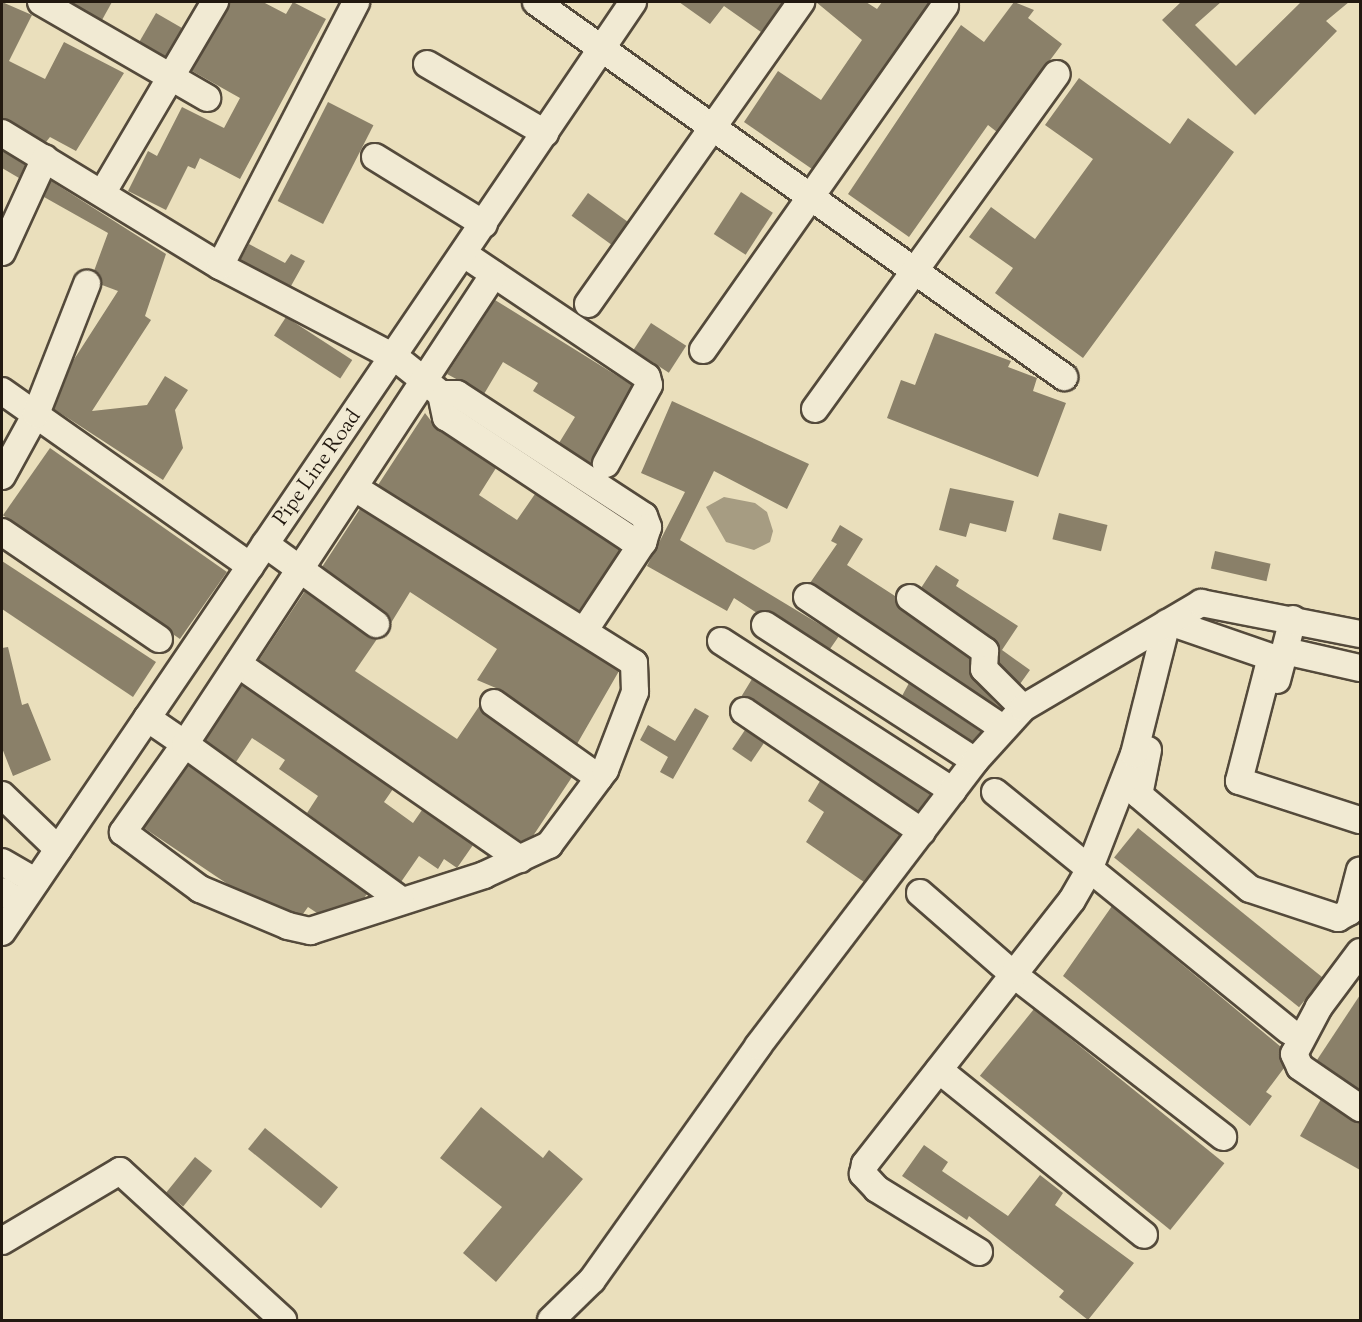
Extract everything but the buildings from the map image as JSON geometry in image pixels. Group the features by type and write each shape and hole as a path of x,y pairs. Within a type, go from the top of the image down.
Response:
{"street":[{"path":"41,2 207,98"},
{"path":"103,192 173,79 215,2"},
{"path":"220,266 356,2"},
{"path":"536,2 603,46 814,194 1064,377"},
{"name":"Pipe Line Road","path":"2,932 19,892 58,849 265,544 396,358 633,2"},
{"path":"588,304 801,2"},
{"path":"703,350 945,6"},
{"path":"427,64 544,133"},
{"path":"815,409 914,267 1057,74"},
{"path":"2,133 103,192 220,266 396,358 432,387 457,394 644,516 648,527 643,542 584,632"},
{"path":"375,157 484,224"},
{"path":"2,252 45,158"},
{"path":"464,254 647,377 649,385 606,464"},
{"path":"356,488 634,663 635,692 599,778 549,845 520,859 310,931 200,889 123,832 356,488 432,387 494,274"},
{"path":"2,476 36,414 87,284"},
{"path":"2,391 250,566"},
{"path":"2,532 159,639"},
{"path":"265,544 376,624"},
{"path":"807,597 1003,728"},
{"path":"910,598 985,651 984,669 1023,708"},
{"path":"1293,619 1255,771 1360,807"},
{"path":"551,1320 592,1280 758,1046 975,761 1023,708 1180,621 1293,619 1360,634"},
{"path":"979,1252 877,1189 863,1174 870,1156 1013,974 1089,870 1119,783 1134,754 1180,621"},
{"path":"1180,621 1271,657 1239,781 1360,819"},
{"path":"1180,621 1139,795 1250,889 1338,918 1349,912 1360,870"},
{"path":"765,625 975,761"},
{"path":"721,641 953,791"},
{"path":"1285,651 1360,669"},
{"path":"238,664 520,859"},
{"path":"494,704 599,778"},
{"path":"744,711 922,832"},
{"path":"147,718 401,900"},
{"path":"995,792 1289,1030"},
{"path":"2,795 58,849"},
{"path":"2,862 19,892"},
{"path":"920,893 1013,974 1223,1137"},
{"path":"1360,952 1319,1008 1294,1054 1300,1067 1360,1108"},
{"path":"939,1070 1144,1235"},
{"path":"2,1241 120,1171 283,1320"}],"shaded area":[{"path":"724,497 755,503 767,512 773,531 770,542 754,550 726,542 706,507"}]}
